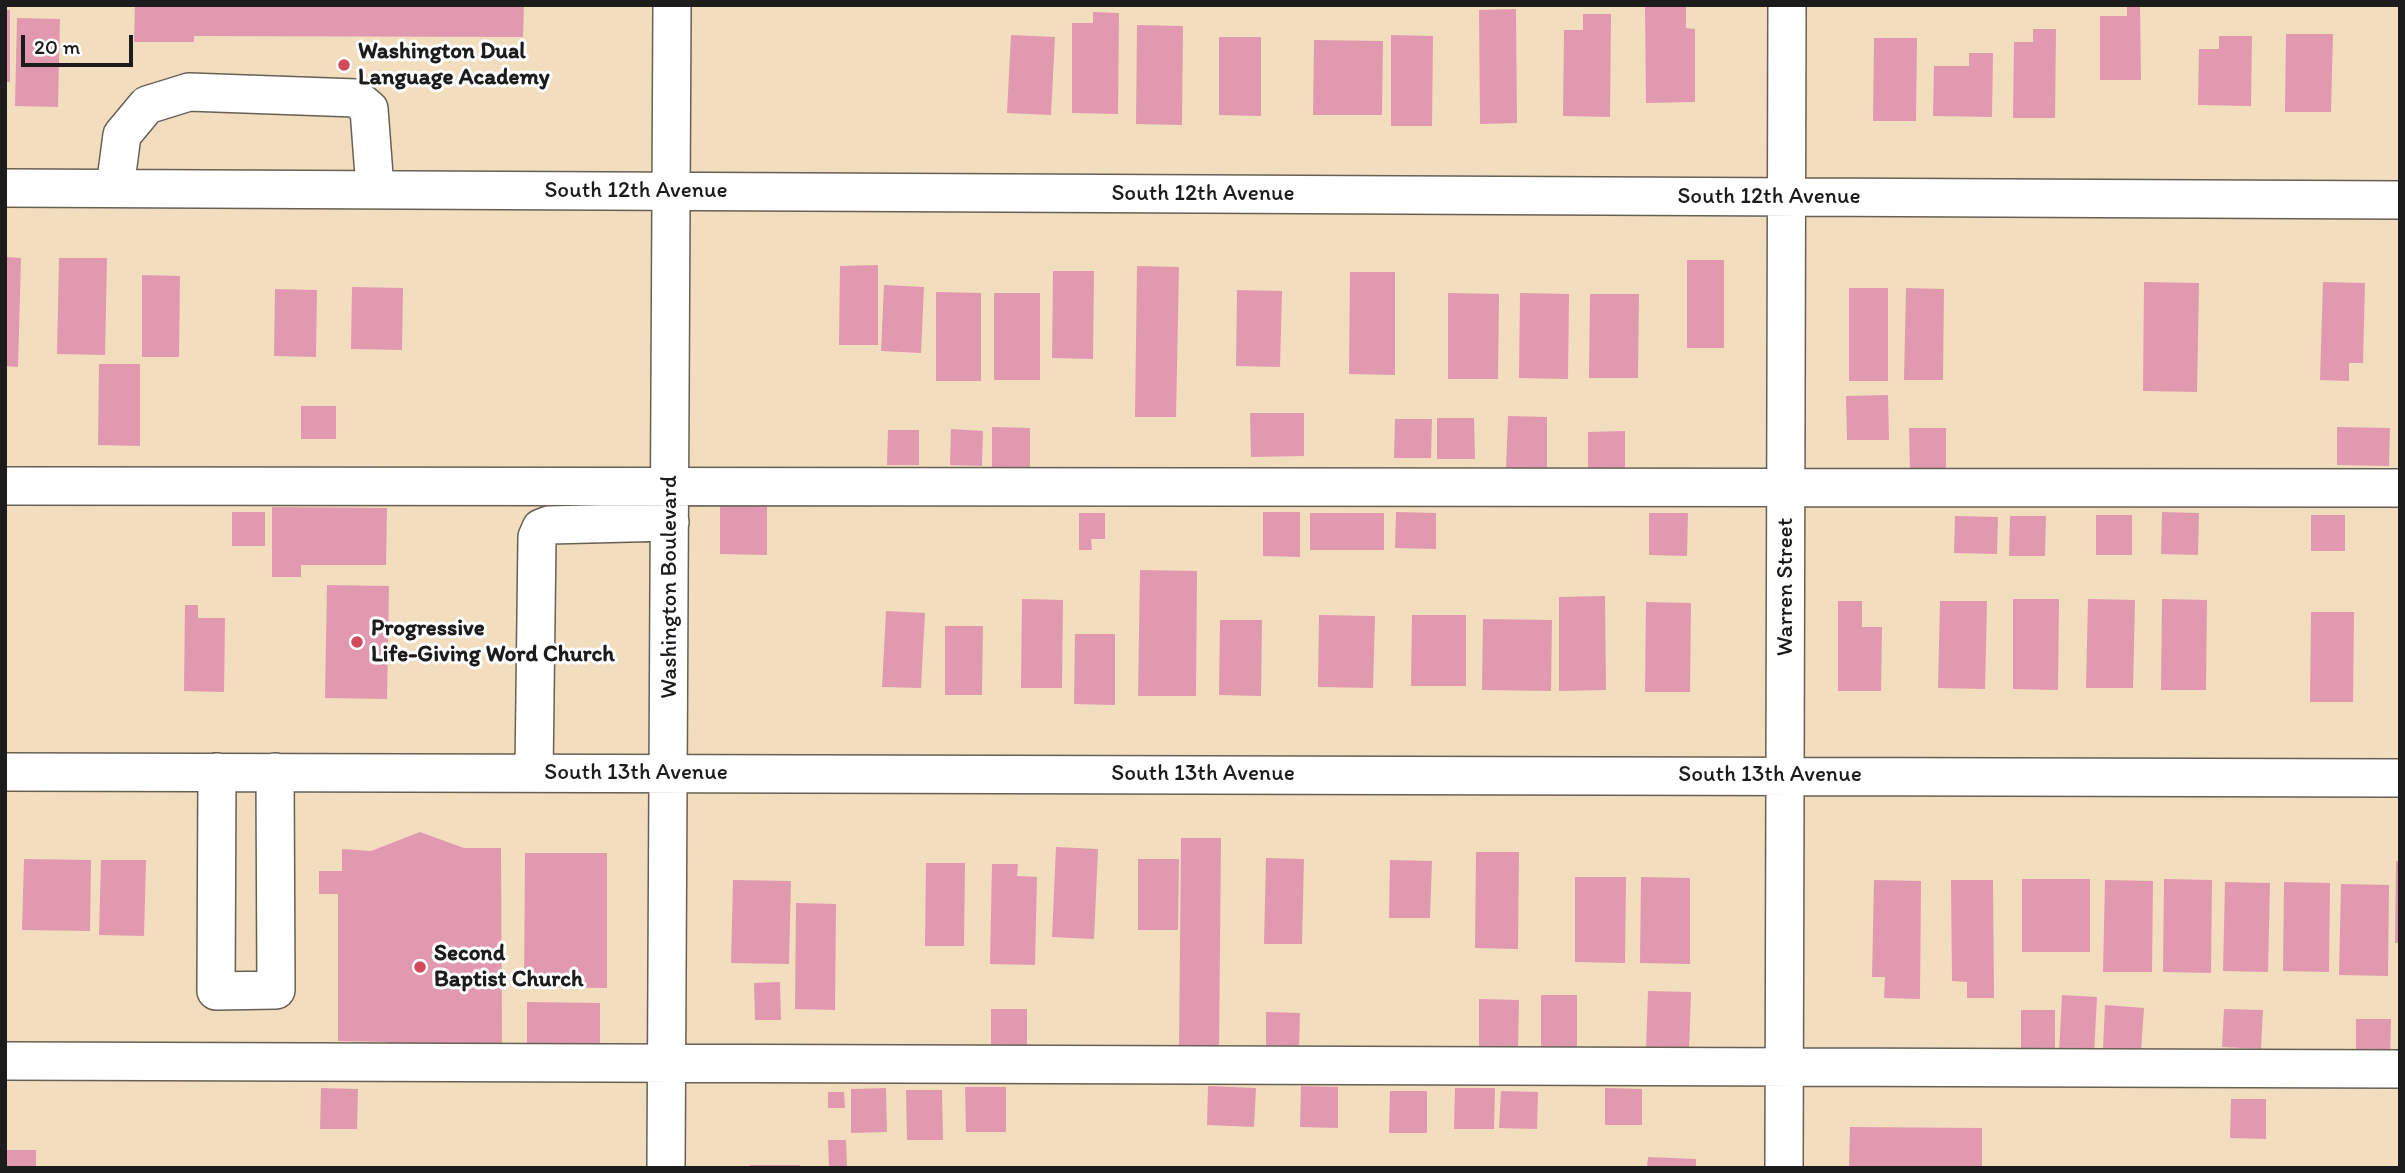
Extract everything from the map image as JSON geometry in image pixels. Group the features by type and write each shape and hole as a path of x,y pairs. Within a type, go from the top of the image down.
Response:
{"street":[{"name":"Washington Boulevard","path":"666,1168 672,5"},
{"name":"Warren Street","path":"1784,1168 1787,5"},
{"path":"116,188 122,135 147,105 189,92 356,98 369,109 375,189"},
{"name":"South 12th Avenue","path":"5,188 2400,200"},
{"path":"5,486 2400,488"},
{"path":"534,773 537,537 541,528 549,525 670,522"},
{"name":"South 13th Avenue","path":"5,772 2400,778"},
{"path":"217,772 216,991 276,990 275,772"},
{"path":"5,1061 2400,1069"}],"building":[{"path":"135,5 524,5 523,37 194,36 194,42 134,42"},
{"path":"1645,5 1686,5 1686,28 1695,29 1695,102 1646,103"},
{"path":"2127,5 2140,5 2141,80 2100,80 2100,16 2127,16"},
{"path":"1516,9 1517,123 1480,124 1479,10"},
{"path":"5,10 10,10 10,82 5,82"},
{"path":"1093,12 1119,13 1118,114 1072,113 1072,23 1093,23"},
{"path":"1583,14 1611,14 1610,117 1563,116 1564,30 1583,30"},
{"path":"17,18 60,19 58,107 15,106"},
{"path":"1137,25 1183,26 1182,125 1136,124"},
{"path":"2033,29 2056,29 2055,118 2013,118 2014,42 2033,42"},
{"path":"2286,34 2333,34 2331,112 2285,112"},
{"path":"1011,35 1055,37 1051,115 1007,113"},
{"path":"1391,35 1433,36 1432,126 1391,126"},
{"path":"2219,36 2252,36 2251,106 2198,105 2199,49 2219,49"},
{"path":"1219,37 1261,37 1261,116 1219,115"},
{"path":"1874,38 1917,38 1916,121 1873,121"},
{"path":"1314,40 1383,41 1382,115 1313,115"},
{"path":"1969,53 1993,53 1992,117 1933,116 1934,66 1969,66"},
{"path":"5,257 21,258 18,367 5,366"},
{"path":"59,258 107,258 105,355 57,354"},
{"path":"1687,260 1724,260 1724,348 1687,348"},
{"path":"878,265 878,345 839,345 840,266"},
{"path":"1137,266 1179,267 1176,417 1135,417"},
{"path":"1053,271 1094,271 1093,359 1052,358"},
{"path":"1350,272 1395,272 1395,375 1349,374"},
{"path":"142,275 180,276 179,357 142,357"},
{"path":"2144,282 2199,283 2197,392 2143,391"},
{"path":"2323,282 2365,283 2363,363 2349,363 2349,381 2320,380"},
{"path":"884,285 924,287 921,353 881,351"},
{"path":"352,287 403,288 402,350 351,349"},
{"path":"1849,288 1888,288 1888,381 1849,381"},
{"path":"1906,288 1944,289 1943,380 1904,380"},
{"path":"275,289 317,290 316,357 274,356"},
{"path":"1237,290 1282,291 1280,367 1236,366"},
{"path":"936,292 981,293 981,381 936,381"},
{"path":"994,293 1040,293 1040,380 994,380"},
{"path":"1448,293 1499,294 1498,379 1448,379"},
{"path":"1520,293 1569,294 1568,379 1519,378"},
{"path":"1590,294 1639,294 1638,378 1589,378"},
{"path":"99,364 140,364 140,446 98,445"},
{"path":"1888,395 1889,440 1847,440 1846,396"},
{"path":"301,406 336,406 336,439 301,439"},
{"path":"1250,413 1304,413 1304,456 1251,457"},
{"path":"1508,416 1547,417 1547,468 1506,468"},
{"path":"1437,418 1474,418 1475,459 1437,459"},
{"path":"1395,419 1432,419 1431,458 1394,458"},
{"path":"992,427 1030,428 1030,467 992,467"},
{"path":"2337,427 2390,428 2389,466 2337,465"},
{"path":"1909,428 1946,428 1946,472 1910,472"},
{"path":"951,429 983,431 982,466 950,465"},
{"path":"888,430 919,430 919,465 887,465"},
{"path":"1625,431 1625,471 1588,470 1588,432"},
{"path":"720,502 767,502 767,555 720,554"},
{"path":"272,507 387,508 386,565 301,565 301,577 272,577"},
{"path":"232,512 265,512 265,546 232,546"},
{"path":"1263,512 1300,512 1300,557 1263,556"},
{"path":"1396,512 1436,513 1436,549 1395,548"},
{"path":"2162,512 2199,513 2198,555 2161,554"},
{"path":"1079,513 1105,513 1105,539 1091,539 1092,550 1079,550"},
{"path":"1310,513 1384,513 1384,550 1310,550"},
{"path":"1649,513 1688,513 1687,556 1649,555"},
{"path":"2096,515 2132,515 2132,555 2096,555"},
{"path":"2311,515 2345,515 2345,551 2311,551"},
{"path":"1955,516 1998,517 1997,554 1954,553"},
{"path":"2010,516 2046,516 2045,556 2009,556"},
{"path":"1140,570 1197,571 1196,696 1138,696"},
{"name":"Progressive Life-Giving Word Church","path":"327,585 389,586 387,699 325,698"},
{"path":"1605,596 1606,690 1559,691 1559,597"},
{"path":"1022,599 1063,600 1062,688 1021,688"},
{"path":"2013,599 2059,599 2058,690 2013,689"},
{"path":"2088,599 2135,600 2133,688 2086,688"},
{"path":"2162,599 2207,600 2206,690 2161,690"},
{"path":"1838,601 1862,601 1862,627 1882,627 1881,691 1838,691"},
{"path":"1940,601 1987,601 1985,689 1938,688"},
{"path":"1646,602 1691,603 1690,692 1645,692"},
{"path":"185,605 198,605 198,618 225,618 224,692 184,691"},
{"path":"886,611 925,613 921,688 882,687"},
{"path":"2311,612 2354,612 2353,702 2310,702"},
{"path":"1319,615 1375,616 1373,688 1318,687"},
{"path":"1412,615 1466,615 1466,686 1411,686"},
{"path":"1483,619 1552,620 1551,691 1482,690"},
{"path":"1220,620 1262,620 1261,696 1219,695"},
{"path":"945,626 983,626 982,695 945,695"},
{"path":"1075,634 1115,634 1115,705 1074,704"},
{"name":"Second Baptist Church","path":"420,832 464,848 501,848 502,1044 451,1043 420,1056 386,1042 338,1041 338,894 319,894 319,871 342,871 342,849 371,851"},
{"path":"1181,838 1221,838 1219,1051 1179,1051"},
{"path":"1056,847 1098,849 1094,939 1052,937"},
{"path":"1476,852 1519,852 1518,949 1475,948"},
{"path":"525,853 607,853 607,988 524,987"},
{"path":"1266,858 1304,859 1302,944 1264,944"},
{"path":"24,859 91,860 90,931 22,930"},
{"path":"1138,859 1179,859 1178,930 1138,930"},
{"path":"101,860 146,860 144,936 99,935"},
{"path":"1390,860 1432,861 1430,918 1389,918"},
{"path":"2396,861 2400,861 2400,943 2395,943"},
{"path":"926,863 965,863 964,946 925,946"},
{"path":"992,864 1018,864 1017,876 1037,877 1035,965 990,964"},
{"path":"1575,877 1626,877 1625,963 1575,962"},
{"path":"1641,877 1690,878 1690,964 1640,963"},
{"path":"2022,879 2090,879 2090,952 2022,952"},
{"path":"2164,879 2212,880 2211,973 2163,972"},
{"path":"733,880 791,881 789,964 731,963"},
{"path":"1874,880 1921,881 1920,999 1884,998 1885,977 1872,977"},
{"path":"1951,880 1993,880 1994,998 1967,998 1967,982 1952,981"},
{"path":"2105,880 2153,881 2152,972 2103,972"},
{"path":"2225,882 2270,883 2268,972 2223,971"},
{"path":"2284,882 2330,883 2329,972 2283,971"},
{"path":"2341,884 2389,885 2388,976 2339,975"},
{"path":"796,903 836,904 835,1010 795,1009"},
{"path":"780,982 781,1020 755,1020 754,983"},
{"path":"1648,991 1691,992 1689,1051 1646,1050"},
{"path":"1541,995 1577,995 1577,1050 1541,1049"},
{"path":"2062,995 2097,997 2094,1055 2059,1053"},
{"path":"1479,999 1519,1000 1518,1052 1479,1052"},
{"path":"527,1002 600,1003 600,1057 527,1056"},
{"path":"2105,1005 2144,1008 2141,1051 2103,1049"},
{"path":"991,1009 1027,1009 1027,1050 991,1049"},
{"path":"2224,1009 2263,1010 2261,1049 2222,1047"},
{"path":"2021,1010 2055,1010 2055,1052 2021,1052"},
{"path":"1266,1012 1300,1013 1299,1051 1266,1051"},
{"path":"2356,1019 2391,1019 2390,1062 2356,1061"},
{"path":"1208,1086 1256,1088 1254,1127 1207,1125"},
{"path":"1301,1086 1338,1087 1338,1128 1300,1127"},
{"path":"965,1087 1006,1087 1006,1132 966,1132"},
{"path":"321,1088 358,1089 357,1129 320,1129"},
{"path":"886,1088 887,1132 851,1133 851,1089"},
{"path":"1455,1088 1495,1088 1494,1129 1454,1129"},
{"path":"1605,1088 1642,1089 1642,1125 1605,1125"},
{"path":"906,1090 942,1090 943,1140 907,1140"},
{"path":"1390,1091 1427,1091 1427,1133 1389,1133"},
{"path":"1501,1091 1538,1092 1537,1129 1499,1128"},
{"path":"828,1092 844,1092 845,1108 828,1108"},
{"path":"2231,1099 2266,1099 2266,1139 2230,1138"},
{"path":"1850,1127 1982,1128 1982,1168 1849,1168"},
{"path":"828,1140 846,1140 847,1166 829,1167"},
{"path":"5,1150 36,1150 36,1168 5,1168"},
{"path":"1648,1157 1696,1159 1696,1168 1647,1168"},
{"path":"750,1165 800,1165 800,1168 750,1168"}],"place":[{"name":"Washington Dual Language Academy","path":"344,65"},
{"name":"Progressive Life-Giving Word Church","path":"357,642"},
{"name":"Second Baptist Church","path":"420,967"}]}
